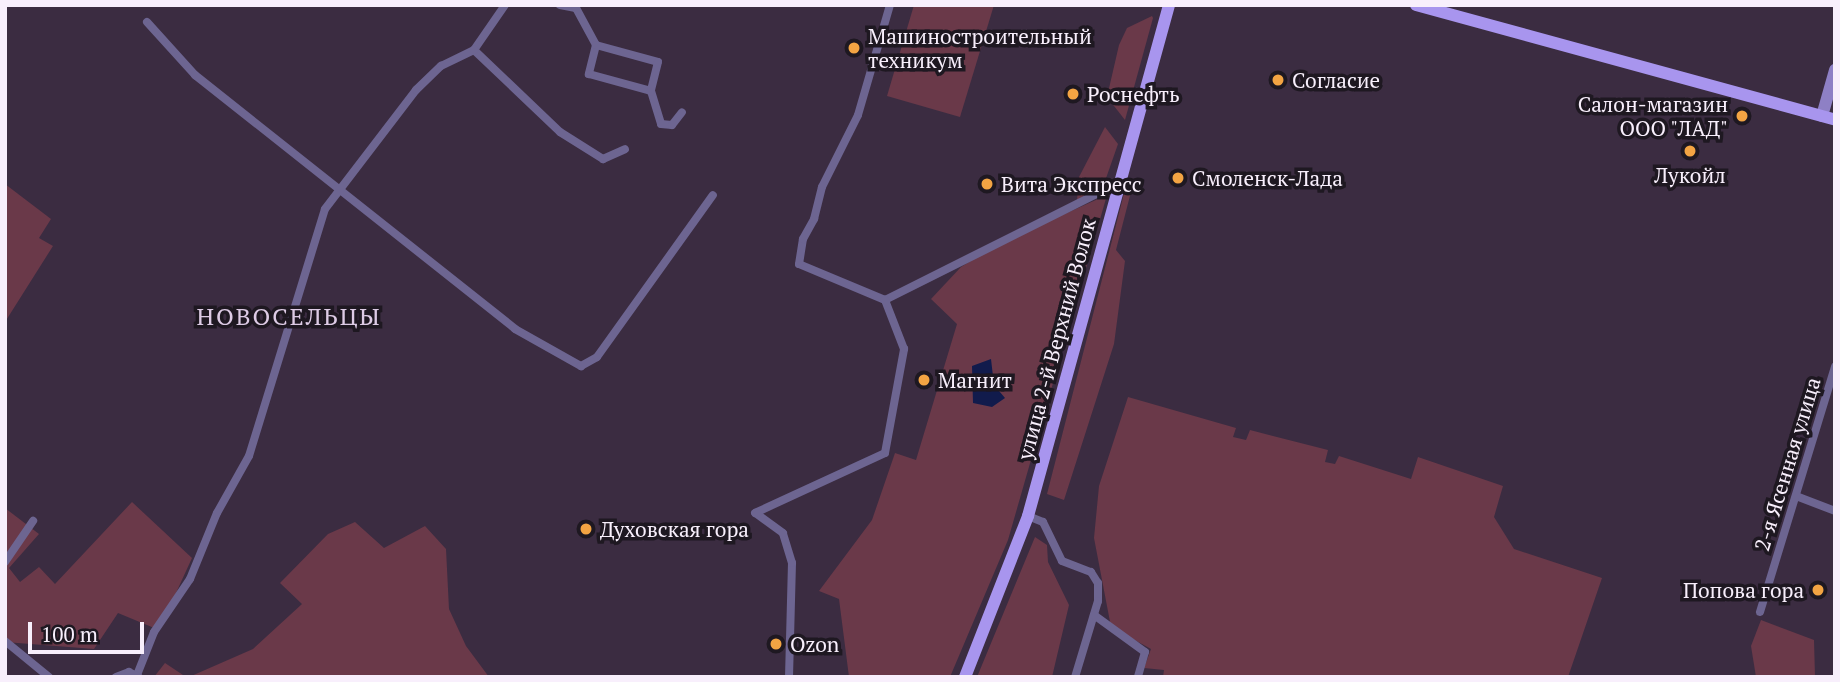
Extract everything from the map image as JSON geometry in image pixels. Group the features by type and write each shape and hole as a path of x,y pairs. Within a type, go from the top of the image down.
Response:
{"main road":[{"name":"улица 2-й Верхний Волок","path":"965,677 1028,516 1169,5"},
{"path":"1416,5 1828,118 1835,70"}],"street":[{"path":"116,677 129,672 138,676 154,632 190,579 217,513 249,456 313,242 338,187 416,90 441,66 474,50 505,5"},
{"path":"560,5 576,8 596,46 589,74 651,91"},
{"path":"789,677 792,564 783,533 755,513 885,453 904,349 886,300 799,264 803,239 814,219 835,154 858,115 890,5"},
{"path":"147,22 195,75 515,329 581,366 597,357 713,195"},
{"path":"596,46 658,62 651,91 661,124 672,125 682,112"},
{"path":"474,50 560,132 603,159 625,149"},
{"path":"886,300 1119,184"},
{"name":"2-я Ясенная улица","path":"1760,612 1835,366"},
{"path":"1796,496 1835,511"},
{"path":"1028,516 1043,522 1062,561 1094,575 1100,592 1075,677"},
{"path":"5,562 33,521"},
{"path":"1094,615 1145,652 1138,677"},
{"path":"5,641 49,677"}],"shaded area":[{"path":"914,5 994,5 960,117 887,96"},
{"path":"1152,16 1125,120 1107,97 1119,45 1127,28"},
{"path":"1105,127 1118,144 1104,184 1077,200 1079,177"},
{"path":"1127,182 1132,188 1116,250 1125,261 1114,344 1064,500 1047,494"},
{"path":"5,184 51,219 39,238 53,246 5,322"},
{"path":"1107,195 1008,540 950,677 849,677 839,599 819,591 872,520 895,453 916,460 957,324 931,299 961,267 1002,242"},
{"path":"991,359 994,385 1005,398 992,407 973,403 972,366"},
{"path":"1128,397 1236,428 1233,437 1246,440 1250,430 1328,450 1325,462 1335,464 1339,456 1411,479 1418,457 1503,486 1494,517 1514,549 1602,578 1568,677 1163,677 1164,670 1144,668 1151,649 1111,627 1094,538 1099,486"},
{"path":"132,502 192,558 159,630 118,613 94,649 5,642 5,508 39,534 9,568 20,582 39,567 55,584"},
{"path":"355,522 384,548 425,526 446,549 449,609 466,646 489,677 189,677 253,649 302,604 280,583 328,534"},
{"path":"1035,537 1047,545 1048,562 1069,605 1052,677 977,677"},
{"path":"1761,620 1814,640 1815,677 1756,677 1751,646"},
{"path":"165,663 186,677 154,677"}],"place":[{"name":"Машиностроительный техникум","path":"854,48"},
{"name":"Согласие","path":"1278,80"},
{"name":"Роснефть","path":"1073,94"},
{"name":"Салон-магазин ООО \"ЛАД\"","path":"1742,116"},
{"name":"Лукойл","path":"1690,151"},
{"name":"Смоленск-Лада","path":"1178,178"},
{"name":"Вита Экспресс","path":"987,184"},
{"name":"Магнит","path":"924,380"},
{"name":"Духовская гора","path":"586,529"},
{"name":"Попова гора","path":"1818,590"},
{"name":"Ozon","path":"776,644"}],"district":[{"name":"НОВОСЕЛЬЦЫ","path":"289,317"}]}
